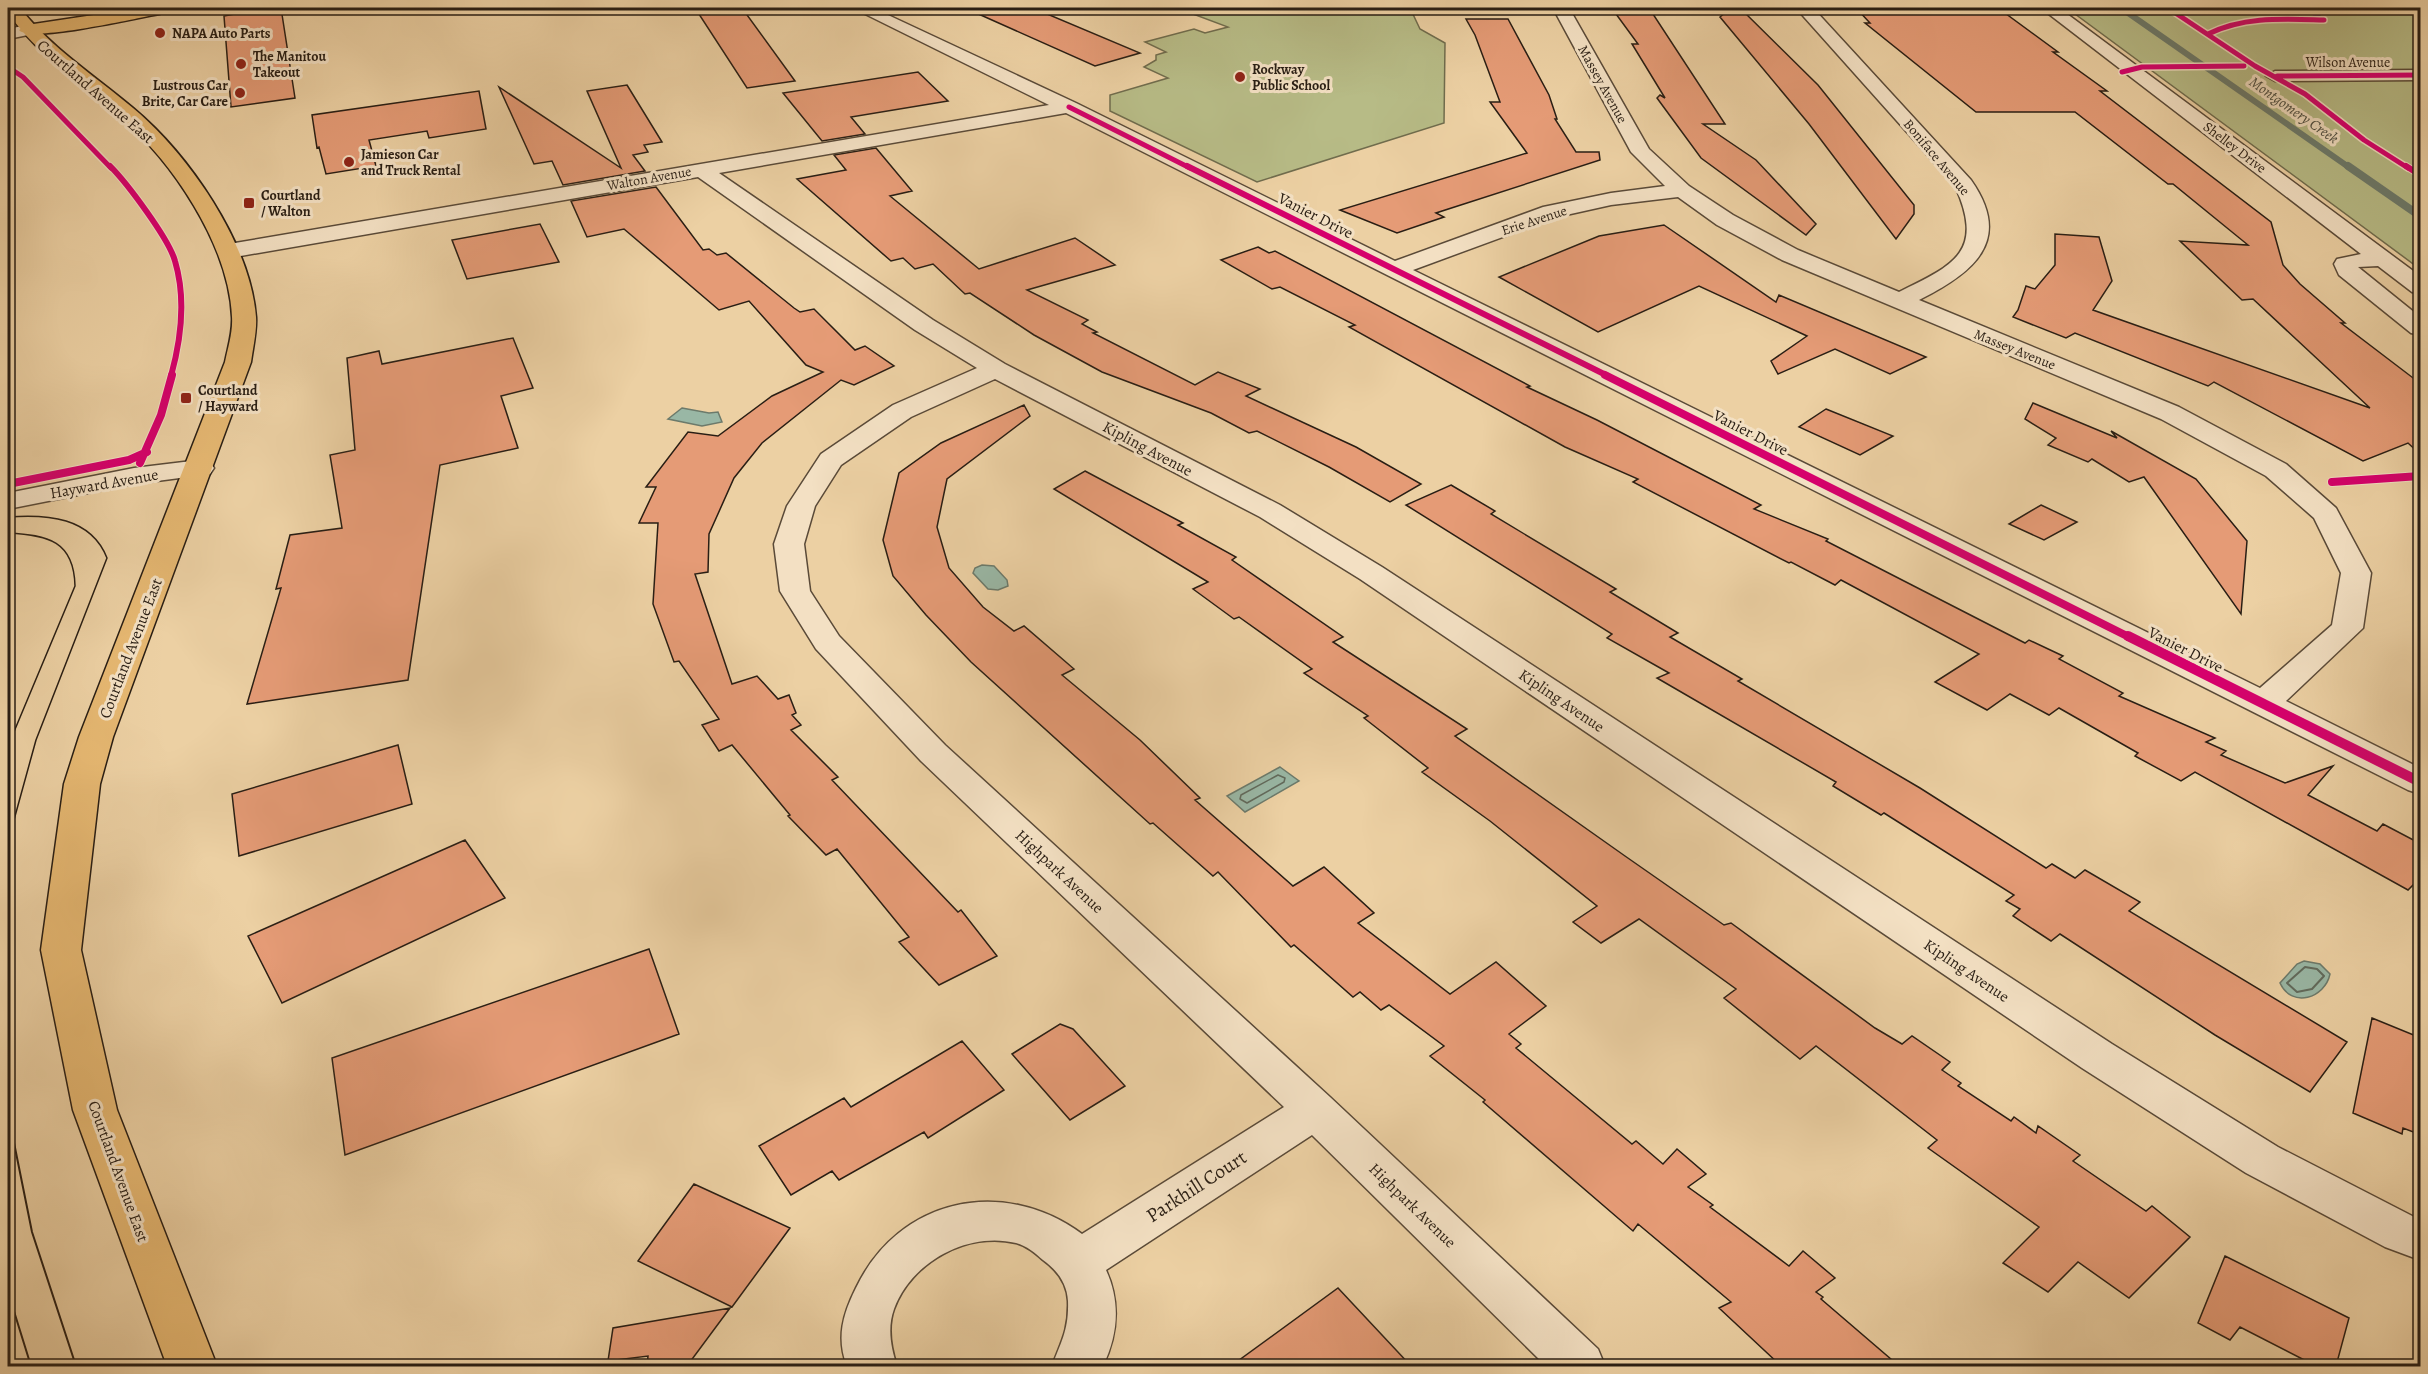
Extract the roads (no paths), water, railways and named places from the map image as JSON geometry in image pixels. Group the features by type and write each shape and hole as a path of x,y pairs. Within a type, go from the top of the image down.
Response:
{"main road":[{"name":"Courtland Avenue East","path":"12,8 27,30 65,67 142,127 190,185 229,251 244,317 238,362 200,468 96,737 84,775 61,950 95,1110 192,1366"},
{"path":"27,30 62,20 131,8"},
{"path":"27,30 72,26 164,8"}],"street":[{"name":"Vanier Drive","path":"861,8 1069,107 2262,705 2421,782"},
{"name":"Massey Avenue","path":"1561,8 1641,152 1682,190 1725,220 1790,255 2170,413 2276,470 2326,514 2356,573 2347,628 2262,705"},
{"name":"Boniface Avenue","path":"1804,8 1964,184 1977,206 1980,225 1976,245 1966,264 1899,301"},
{"name":"Shelley Drive","path":"2049,8 2421,287"},
{"path":"8,34 27,30"},
{"name":"Wilson Avenue","path":"2275,76 2421,75"},
{"name":"Walton Avenue","path":"229,251 1069,107"},
{"name":"Kipling Avenue","path":"700,169 924,325 996,369 1270,511 1361,567 2097,1056 2262,1160 2401,1233 2421,1240"},
{"name":"Erie Avenue","path":"1392,270 1551,212 1611,199 1682,190"},
{"path":"2383,259 2351,261 2345,264 2347,270 2421,328"},
{"name":"Highpark Avenue","path":"996,369 902,411 831,460 801,506 789,544 795,591 827,642 933,753 1315,1110 1580,1366"},
{"name":"Hayward Avenue","path":"8,501 134,476 200,468"},
{"name":"Parkhill Court","path":"1078,1262 1315,1110"},
{"path":"872,1366 867,1356 866,1323 876,1289 897,1261 925,1238 958,1224 993,1220 1026,1225 1056,1239 1078,1262 1091,1292 1092,1327 1077,1366"}],"water":[{"path":"682,408 709,413 718,412 722,422 702,426 668,419"},
{"path":"982,565 994,566 1007,580 1008,586 998,590 988,589 973,573 975,568"},
{"path":"1280,767 1299,781 1245,812 1227,796"},
{"path":"2304,961 2320,964 2330,974 2322,989 2308,997 2300,998 2285,991 2280,983 2297,964"}],"waterway":[{"name":"Montgomery Creek","path":"2121,8 2350,168"},
{"name":"Montgomery Creek","path":"2348,166 2420,216"}],"tram line":[{"path":"8,517 38,516 79,526 100,544 107,558 36,740 9,838 8,856"},
{"path":"8,533 35,536 56,543 70,559 75,586 8,746"},
{"path":"8,1113 32,1232 76,1366"},
{"path":"8,1292 31,1366"}],"place":[{"name":"NAPA Auto Parts","path":"160,33"},
{"name":"The Manitou Takeout","path":"241,64"},
{"name":"Rockway Public School","path":"1240,77"},
{"name":"Lustrous Car Brite, Car Care","path":"240,93"},
{"name":"Jamieson Car and Truck Rental","path":"349,162"},
{"name":"Courtland / Walton","path":"249,203"},
{"name":"Courtland / Hayward","path":"186,398"}]}
